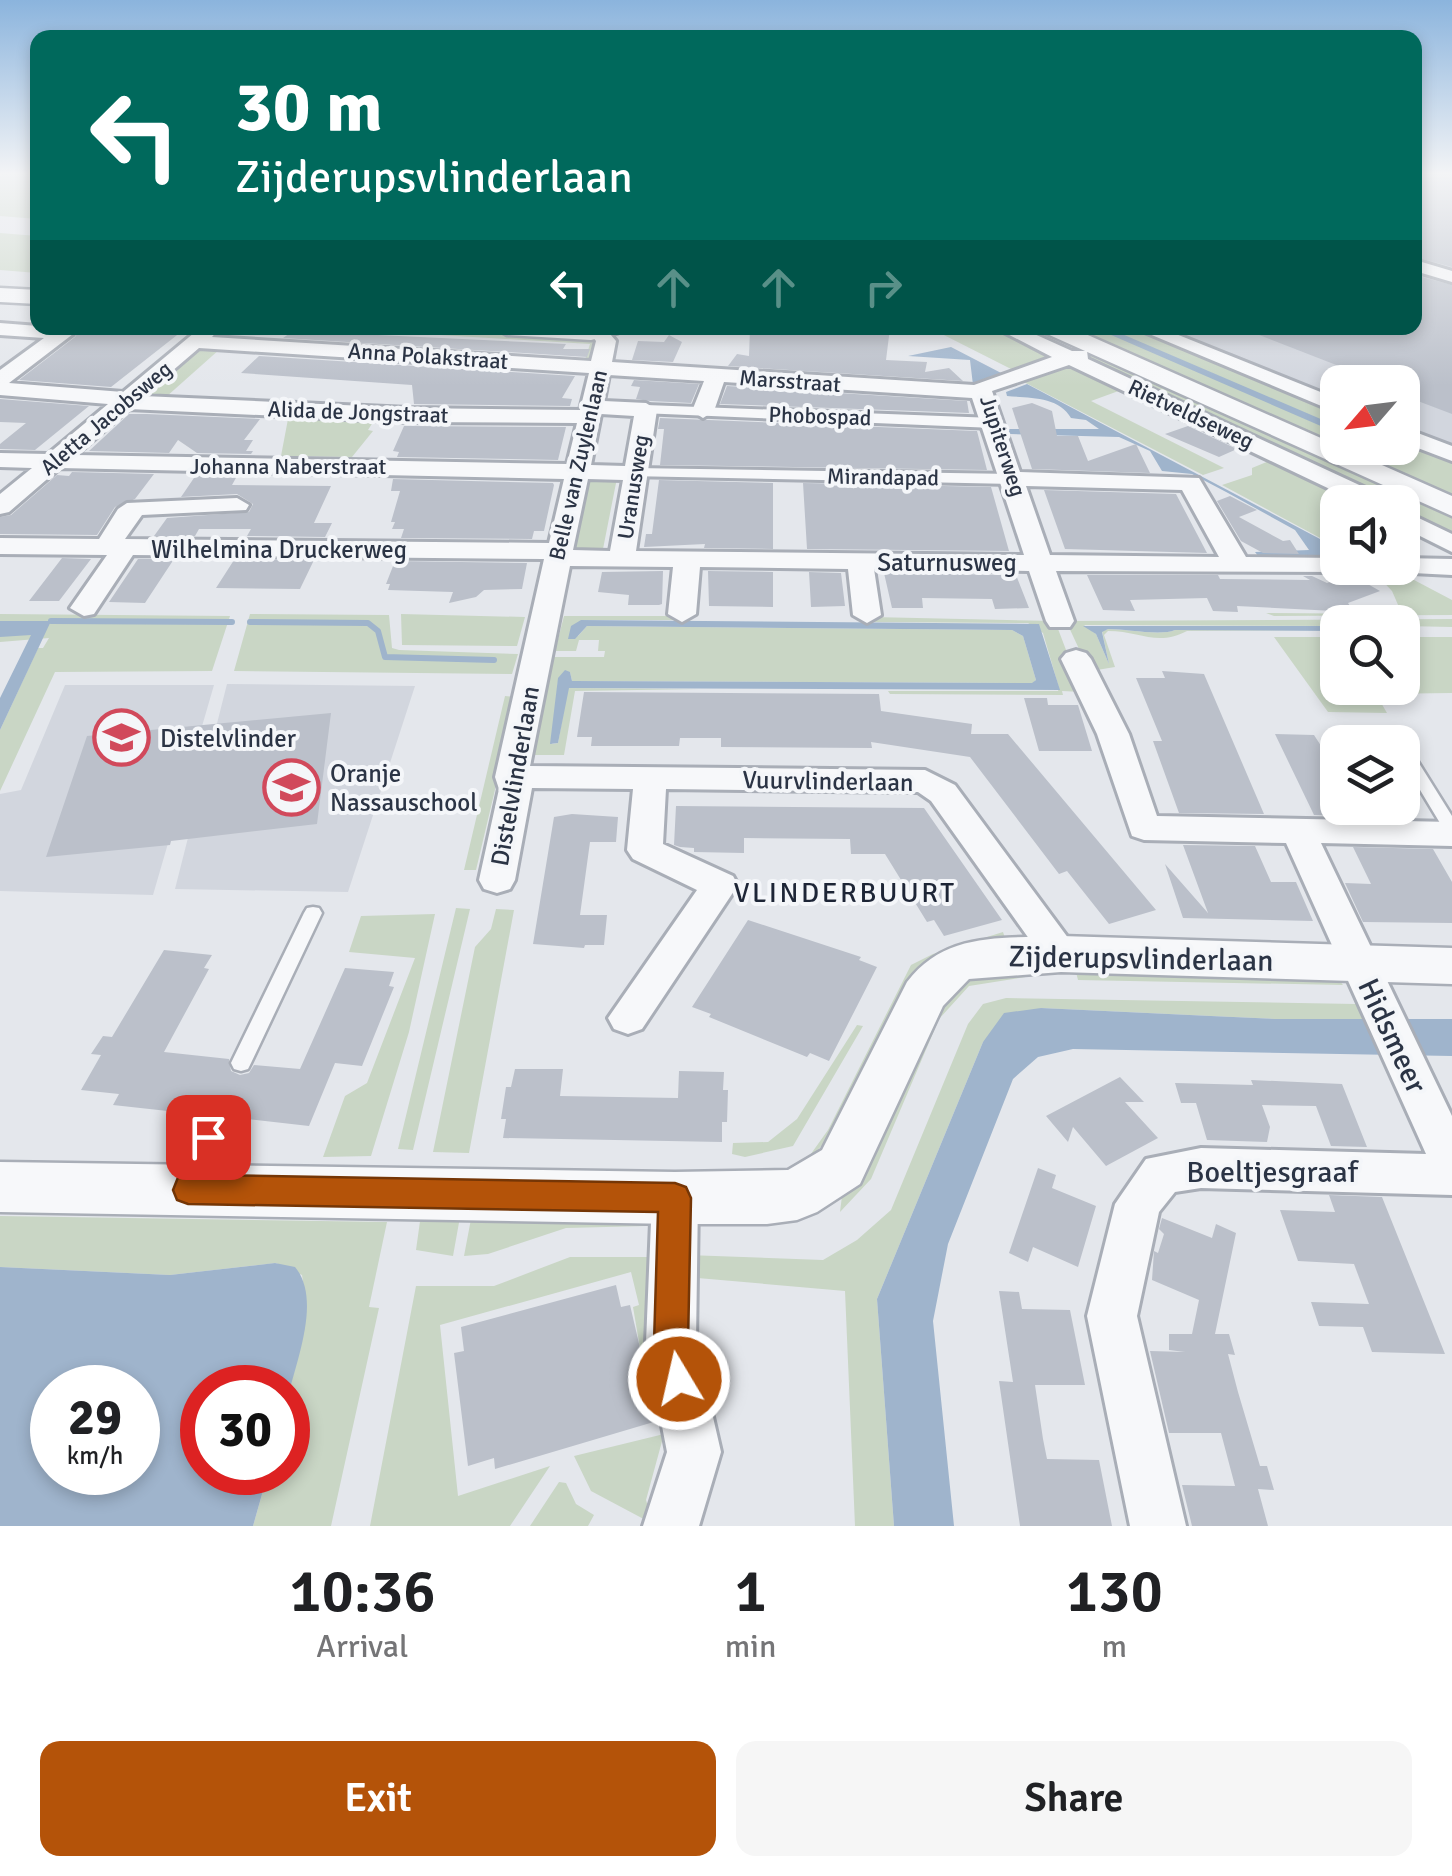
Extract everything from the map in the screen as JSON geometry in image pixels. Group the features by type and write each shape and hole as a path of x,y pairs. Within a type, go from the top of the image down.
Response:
{"street":[{"path":"1422,267 1452,277"},
{"path":"0,295 30,297"},
{"path":"0,329 30,331"},
{"path":"0,380 62,335"},
{"name":"Anna Polakstraat","path":"204,335 600,368"},
{"name":"Aletta Jacobsweg","path":"0,507 204,335"},
{"name":"Belle van Zuylenlaan","path":"546,613 605,335"},
{"name":"Rietveldseweg","path":"1021,335 1340,485"},
{"path":"1069,335 1452,506"},
{"path":"1163,335 1320,400"},
{"name":"Jupiterweg","path":"1060,621 980,392 982,387 1099,348"},
{"name":"Marsstraat","path":"600,368 980,392"},
{"path":"703,411 716,376"},
{"name":"Alida de Jongstraat","path":"0,389 129,401 409,415 591,412"},
{"name":"Uranusweg","path":"591,412 646,410 622,560"},
{"name":"Phobospad","path":"646,410 994,423"},
{"path":"1420,441 1452,454"},
{"name":"Johanna Naberstraat","path":"0,460 50,464 576,470"},
{"name":"Mirandapad","path":"576,470 1190,482 1236,565"},
{"path":"84,608 116,548 127,514 136,508 244,494 214,549"},
{"path":"1420,527 1452,544"},
{"name":"Wilhelmina Druckerweg","path":"0,546 558,555"},
{"name":"Saturnusweg","path":"558,555 622,560 1320,566"},
{"path":"682,614 687,560"},
{"path":"860,562 867,615"},
{"path":"1420,567 1452,568"},
{"name":"Distelvlinderlaan","path":"498,880 516,789 511,777 546,613"},
{"path":"1076,658 1113,734 1144,828 1452,832"},
{"name":"Vuurvlinderlaan","path":"511,777 925,782 943,793 1061,954"},
{"path":"628,1018 720,885 645,850 650,779"},
{"name":"Hidsmeer","path":"1298,831 1452,1163"},
{"name":"Zijderupsvlinderlaan","path":"0,1187 675,1198 767,1198 797,1194 841,1167 924,996 937,978 953,966 978,958 1061,954 1365,981 1452,966"},
{"name":"Boeltjesgraaf","path":"1158,1526 1112,1316 1138,1204 1162,1173 1201,1168 1452,1174"},
{"path":"671,1526 694,1452 671,1343 675,1198"}],"lane":[{"path":"1420,777 1452,832"},
{"path":"241,1064 313,913"},
{"path":"188,1190 218,1111"}],"shaded area":[{"path":"1422,243 1452,243 1452,487 1420,462 1420,365 1320,365 1320,429 1107,335 1422,335"},
{"name":"Oranje Nassauschool","path":"227,684 415,686 348,892 175,889"},
{"name":"Distelvlinder","path":"65,685 214,685 153,895 0,891 0,794 21,790"}],"green space":[{"path":"0,243 30,243 30,272 0,270"},
{"path":"440,335 559,335 598,339 591,363 584,363 590,344"},
{"path":"944,335 1009,335 1060,358 1015,371"},
{"path":"1077,335 1153,335 1320,404 1320,443"},
{"path":"198,348 220,349 166,397 141,396"},
{"path":"1098,353 1320,454 1320,465 1344,465 1388,485 1348,485 1082,359"},
{"path":"1074,365 1124,389 1091,401 1224,468 1203,475 1022,381"},
{"path":"288,419 373,422 368,430 373,431 352,457 281,456"},
{"path":"1420,445 1452,459 1452,502 1369,465 1420,465"},
{"path":"1274,459 1325,485 1320,485 1320,538 1222,485 1252,475 1252,468"},
{"path":"617,478 602,554 572,555 589,479"},
{"path":"1420,499 1452,514 1452,539 1420,521"},
{"path":"1420,583 1452,600 1452,615 1420,615 1420,605 1398,605 1386,585"},
{"path":"1266,613 1320,613 1320,616 1274,616"},
{"path":"0,614 230,616 212,671 55,672 0,791 0,730 38,648 43,648 49,638 0,642"},
{"path":"250,614 389,615 392,648 518,654 512,674 234,671"},
{"path":"401,614 525,617 517,646 402,645"},
{"path":"564,616 679,616 679,620 581,620 578,636 587,626 1012,630 1023,636 1036,680 572,681 570,672 558,681 552,744 558,743 568,688 699,689 575,691 564,755 534,755 553,657 604,657 605,651 598,651 599,640 579,640 576,651 555,651"},
{"path":"872,617 1055,621 1082,692 890,694 888,691 1059,688 1043,633 1028,623 873,622"},
{"path":"1420,619 1452,619 1452,627 1420,626"},
{"path":"1320,620 1320,626 1084,625 1096,634 1109,664 1102,631 1108,629 1320,631 1187,631 1157,638 1108,631 1104,635 1115,667 1097,670 1087,666 1066,621"},
{"path":"1274,637 1320,637 1320,701"},
{"path":"1420,637 1452,637 1452,693 1420,693"},
{"path":"505,696 517,697 476,870 464,870"},
{"path":"1323,705 1382,705 1387,713 1328,712"},
{"path":"456,908 470,909 413,1150 398,1149"},
{"path":"496,909 514,910 469,1153 433,1152 475,947 491,929"},
{"path":"435,914 409,1032 371,1156 323,1157 345,1096 367,1083 415,958 349,952 361,916"},
{"path":"1003,932 1007,944 965,950 847,1121 798,1169 770,1178 563,1173 782,1171 808,1158 828,1130 911,965"},
{"path":"1034,966 1038,975 969,986 939,1019 871,1179 840,1212 842,1196 936,999 977,972"},
{"path":"1075,968 1335,975 1343,985 1078,980"},
{"path":"1006,998 1356,1004 1366,1019 1275,1019 1041,1008 983,1042 877,1299 894,1526 855,1526 845,1291 686,1277 687,1255 823,1260 857,1240 891,1210 968,1024 983,1004"},
{"path":"857,1025 863,1026 793,1146 745,1157 732,1154 733,1143 768,1142 797,1119"},
{"path":"421,1214 460,1217 453,1256 416,1250"},
{"path":"0,1216 387,1222 369,1307 379,1308 331,1526 253,1526 262,1495 310,1495 310,1365 294,1365 306,1301 302,1275 276,1263 170,1275 0,1267"},
{"path":"637,1217 646,1226 566,1228 488,1254 464,1256 471,1219"},
{"path":"570,1257 653,1257 652,1345 640,1348 633,1307 639,1305 631,1272 440,1325 458,1496 550,1466 510,1526 370,1526 416,1286 494,1286"},
{"path":"664,1434 646,1500 653,1524 591,1491 574,1456"},
{"path":"559,1482 566,1483 576,1504 594,1515 588,1526 530,1526"}],"water":[{"path":"1111,335 1124,335 1320,419 1320,426"},
{"path":"951,347 1005,375 973,385 970,360 908,356"},
{"path":"1027,384 1320,539 1320,557 1259,557 1255,552 1309,550 1295,530 1192,474 1162,471 1150,451 1119,437 1010,434 1008,429 1099,429 1086,420 1071,418 1051,402 1007,396 1006,392"},
{"path":"581,620 1039,624 1060,690 569,688 558,743 550,744 558,678 565,670 570,672 572,681 1036,680 1023,636 1012,630 587,626 575,639 568,639 571,626"},
{"path":"0,621 51,621 0,730 0,698 31,635 0,637"},
{"path":"1083,626 1320,626 1320,631 1108,629 1102,632 1109,664 1096,634"},
{"path":"1041,1008 1275,1019 1452,1019 1452,1056 1073,1049 1038,1057 1013,1079 948,1244 933,1321 954,1526 894,1526 877,1299 983,1042 1004,1013"},
{"path":"275,1263 295,1267 303,1280 307,1313 296,1365 180,1365 180,1495 262,1495 253,1526 0,1526 0,1267 170,1275"}],"building":[{"path":"1422,243 1452,243 1452,267 1422,259"},
{"path":"1422,277 1452,285 1452,414 1420,402 1420,365 1336,365 1259,335 1422,335"},
{"path":"177,335 111,387 19,380 75,337"},
{"path":"377,335 566,344 563,349 590,349 587,357 283,338"},
{"path":"669,335 682,342 673,362 632,360 638,341 664,342"},
{"path":"750,335 889,335 886,360 927,362 925,372 949,368 963,381 728,366 737,354 749,356"},
{"path":"259,356 575,376 562,398 572,399 570,406 414,404 412,385 241,373"},
{"path":"634,380 699,384 691,403 650,401 636,399 640,387 631,386"},
{"path":"727,386 967,401 969,413 720,404"},
{"path":"0,399 89,406 35,450 0,449 0,444 26,423 0,422"},
{"path":"1032,403 1052,411 1057,436 1078,436 1088,461 1136,444 1150,473 1032,469 1012,408"},
{"path":"129,414 260,419 244,440 253,440 246,451 253,451 251,454 197,453 178,440 169,453 89,451"},
{"path":"660,418 977,431 987,470 660,465 664,429 658,429"},
{"path":"404,426 566,427 558,460 397,457 399,452 393,451"},
{"path":"1188,426 1237,449 1219,457 1165,434"},
{"path":"72,472 154,474 135,499 115,507 97,535 0,534 0,517 11,515 57,475 69,476"},
{"path":"196,475 237,476 232,485 331,486 314,523 332,523 325,537 247,536 251,529 199,529 195,536 154,536 167,518 249,512 253,504 237,494 181,497"},
{"path":"393,479 554,485 544,531 534,531 532,539 401,538 404,529 392,529 395,522 391,522 400,491 391,491"},
{"path":"659,480 773,483 773,549 704,548 705,544 644,547 646,534 652,534"},
{"path":"803,483 991,487 1009,551 807,549"},
{"path":"1044,490 1176,494 1207,553 1065,549"},
{"path":"1230,496 1257,510 1239,517 1283,541 1290,540 1299,554 1263,553 1241,541 1217,501"},
{"path":"62,558 91,559 59,601 29,601"},
{"path":"138,559 174,559 145,603 109,602"},
{"path":"234,560 314,560 300,589 216,588"},
{"path":"395,561 527,563 522,589 484,590 476,597 449,603 453,592 388,590 390,584 386,584"},
{"path":"663,571 659,605 628,605 629,595 598,592 602,572"},
{"path":"708,571 773,572 773,607 709,606"},
{"path":"809,572 841,573 845,606 811,607"},
{"path":"884,573 1016,575 1029,608 995,609 992,599 922,598 923,608 892,608"},
{"path":"1087,575 1310,580 1303,576 1320,580 1320,585 1369,585 1380,591 1349,605 1320,605 1320,610 1237,606 1238,612 1213,611 1207,598 1130,600 1135,611 1103,610"},
{"path":"1162,671 1204,674 1264,814 1179,813 1153,741 1162,741 1136,678 1165,678"},
{"path":"584,692 879,694 881,711 972,724 971,734 1008,734 1156,910 1109,924 1067,871 1059,874 970,757 871,742 872,748 721,747 721,738 680,738 679,746 591,746 592,737 577,737"},
{"path":"1024,698 1047,698 1048,705 1078,705 1092,751 1039,751"},
{"path":"331,713 317,824 171,841 170,845 46,857 87,736"},
{"path":"1275,734 1314,735 1320,744 1320,815 1314,815"},
{"path":"676,806 924,808 1002,920 944,936 934,920 927,922 885,854 851,854 850,839 744,838 744,853 694,852 694,848 674,845"},
{"path":"554,817 618,817 616,842 590,842 580,915 607,915 604,945 584,948 533,944"},
{"path":"1183,845 1255,846 1271,882 1296,882 1313,921 1183,918 1165,864 1208,913"},
{"path":"1353,847 1433,849 1452,882 1452,923 1363,922 1345,883 1371,884"},
{"path":"748,920 861,957 859,960 877,967 829,1061 810,1053 807,1057 692,1007"},
{"path":"164,950 212,955 204,968 209,969 164,1052 229,1059 231,1071 240,1075 249,1073 254,1065 300,1069 345,968 394,972 389,986 394,987 362,1066 335,1063 309,1126 231,1117 229,1103 220,1099 209,1103 204,1115 113,1105 119,1094 81,1090 101,1055 91,1054 103,1036 112,1037"},
{"path":"515,1069 563,1069 560,1096 678,1098 679,1071 724,1072 723,1090 728,1090 722,1142 503,1138 506,1119 501,1119 506,1087 511,1087"},
{"path":"1120,1077 1144,1102 1125,1102 1158,1138 1106,1166 1073,1127 1068,1142 1046,1116"},
{"path":"1251,1080 1342,1084 1367,1147 1331,1146 1316,1106 1262,1105 1270,1127 1267,1142 1207,1140 1196,1103 1181,1103 1175,1083 1253,1085"},
{"path":"1038,1168 1056,1175 1052,1188 1096,1206 1078,1267 1033,1247 1028,1262 1009,1253"},
{"path":"1329,1195 1382,1197 1445,1354 1372,1352 1363,1327 1319,1326 1311,1302 1369,1304 1354,1264 1298,1261 1280,1210 1335,1212"},
{"path":"1162,1218 1212,1238 1216,1224 1236,1233 1215,1334 1229,1334 1235,1355 1228,1354 1238,1392 1260,1466 1267,1466 1274,1490 1258,1489 1268,1526 1192,1526 1182,1485 1235,1486 1221,1433 1169,1433 1150,1351 1185,1352 1169,1350 1169,1334 1192,1334 1199,1300 1152,1280 1154,1251 1158,1253 1164,1234 1159,1229"},
{"path":"616,1285 621,1307 630,1305 657,1421 495,1469 494,1458 468,1466 454,1353 464,1351 461,1327"},
{"path":"999,1291 1019,1292 1022,1309 1070,1310 1085,1385 1035,1385 1043,1439 1047,1459 1099,1460 1112,1526 1020,1526 999,1381 1013,1382"}],"waterway":[{"path":"51,621 232,622"},
{"path":"250,622 368,623 378,631 385,657 494,660"}],"place":[{"name":"Distelvlinder","path":"121,738"},
{"name":"Oranje Nassauschool","path":"291,787"}],"district":[{"name":"VLINDERBUURT","path":"845,893"}],"route":[{"path":"208,1137 188,1190 675,1198 671,1343 679,1379"}]}
